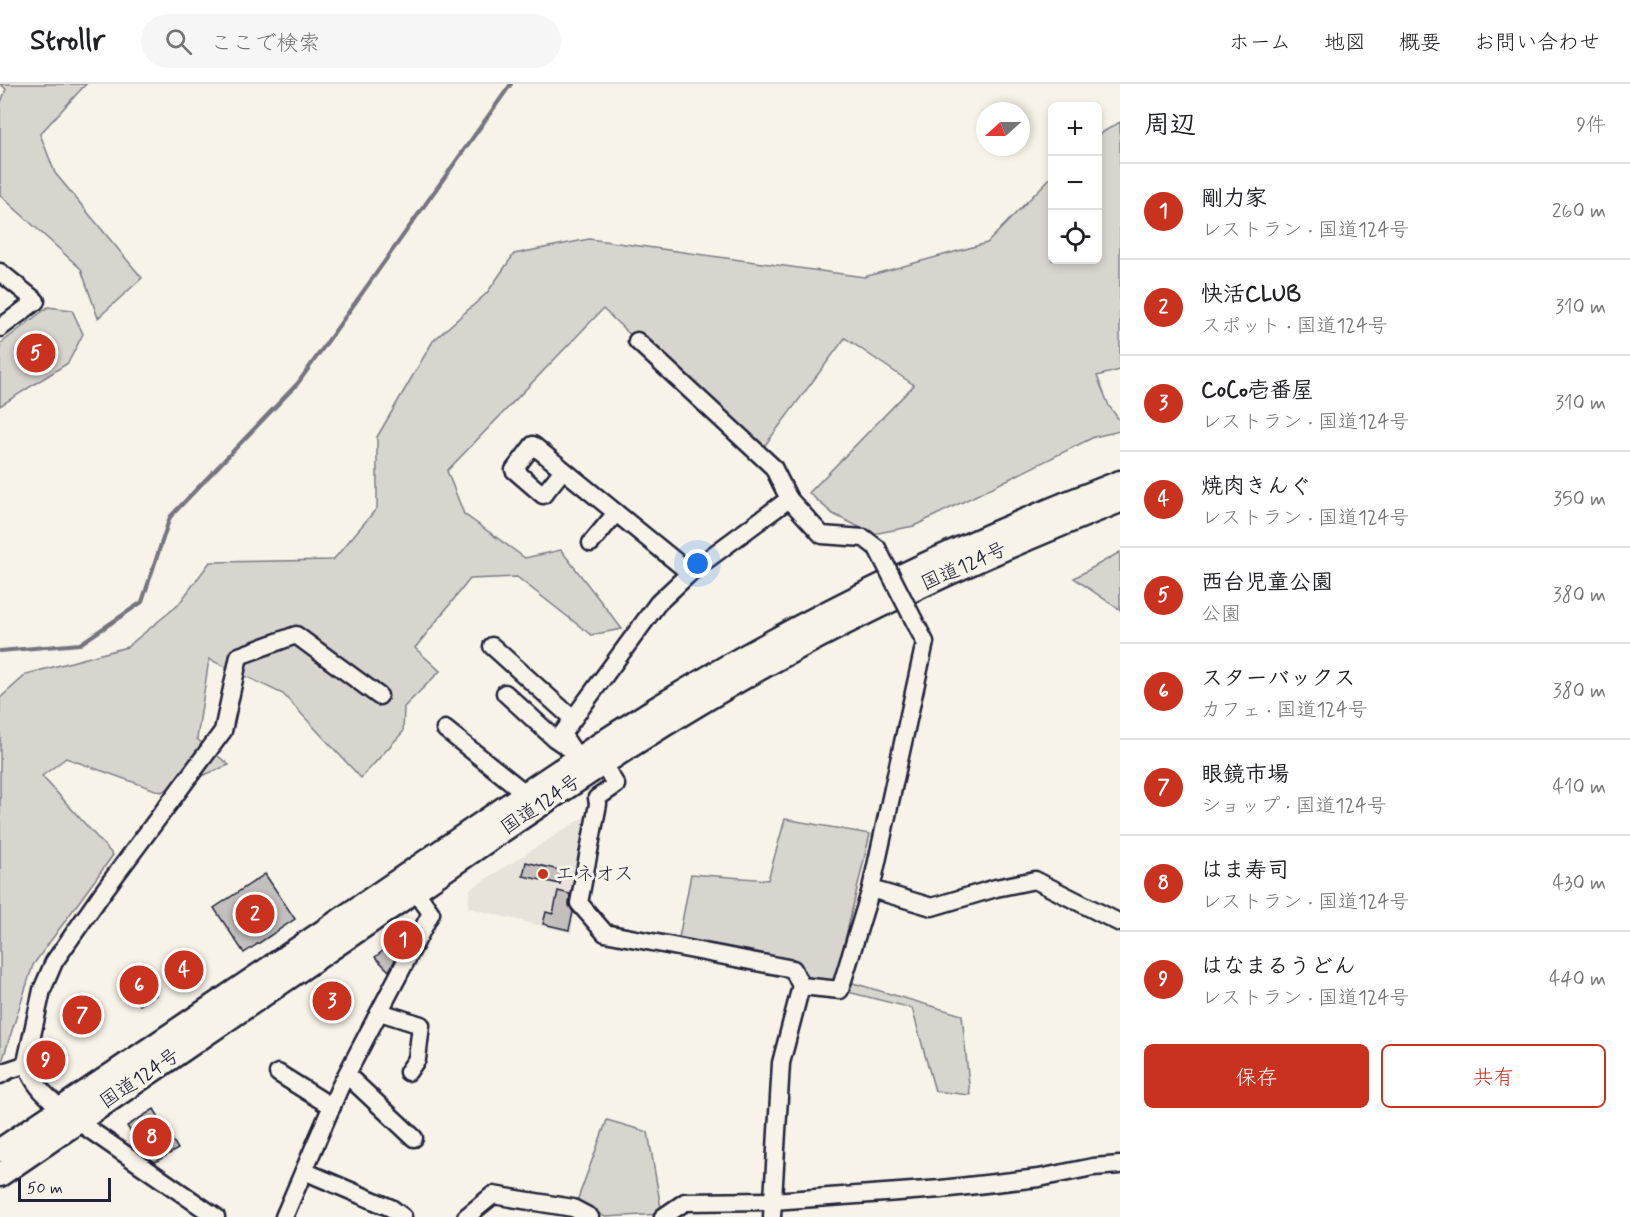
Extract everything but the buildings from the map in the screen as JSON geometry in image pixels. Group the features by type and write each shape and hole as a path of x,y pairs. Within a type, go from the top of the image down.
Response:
{"highway":[{"name":"国道124号","path":"0,1175 69,1115 410,883 661,706 832,610 1030,516 1120,482"},
{"name":"国道124号","path":"410,883 525,793 839,626 929,582 1120,501"},
{"name":"国道124号","path":"0,1150 69,1115"}],"street":[{"path":"0,272 36,301 0,328"},
{"path":"637,341 773,467 789,500 822,535 864,538 877,548 925,642 871,889 840,990 801,986"},
{"path":"563,470 690,573"},
{"path":"585,761 562,734 658,603 690,573 789,500"},
{"path":"591,543 616,513"},
{"path":"216,1217 69,1115 38,1086 27,1064 42,990 54,962 223,731 239,656 296,635 379,696"},
{"path":"492,646 573,719"},
{"path":"505,693 554,738 616,785 597,798 598,804 579,903 605,933 793,969 801,986 781,1063 772,1209"},
{"path":"445,729 525,793"},
{"path":"871,889 932,907 996,888 1035,880 1120,923"},
{"path":"284,1217 347,1075 431,914 410,883"},
{"path":"380,1012 421,1025 417,1059 408,1072"},
{"path":"0,1075 27,1064"},
{"path":"278,1073 332,1107"},
{"path":"347,1075 414,1138"},
{"path":"663,1217 685,1202 772,1209 1040,1178 1094,1167 1120,1165"},
{"path":"304,1171 391,1208 403,1217"},
{"path":"466,1217 493,1195 573,1208 590,1217"}],"shaded area":[{"path":"0,84 86,84 40,134 55,173 142,278 98,318 81,269 0,195 0,105 6,89"},
{"path":"1120,122 1120,370 1097,376 1109,406 1120,421 1120,431 1094,437 914,526 873,534 833,514 809,493 914,385 845,338 763,448 637,341 603,309 447,471 464,514 525,558 561,550 622,629 591,635 517,577 470,579 415,648 440,671 404,707 403,732 361,778 283,694 209,659 197,739 229,765 161,792 66,758 42,776 113,855 33,965 0,1068 0,698 27,674 127,647 178,605 210,562 333,560 377,508 377,437 433,341 487,293 514,254 589,239 864,277 987,243 1048,180 1048,264 1102,264 1102,133"},
{"path":"48,307 72,310 83,334 68,363 0,406 0,344"},
{"path":"1120,552 1120,610 1074,578"},
{"path":"595,810 571,933 468,908 470,889"},
{"path":"785,819 870,834 836,978 962,1015 970,1095 935,1091 912,1008 820,985 803,972 679,938 691,874 768,880"},
{"path":"607,1120 648,1132 662,1214 605,1217 577,1201"}],"waterway":[{"path":"0,651 80,644 142,602 170,517 298,383 511,84"}],"place":[{"name":"西台児童公園","path":"36,353"},
{"name":"エネオス","path":"543,874"},
{"name":"快活CLUB","path":"255,914"},
{"name":"剛力家","path":"403,940"},
{"name":"焼肉きんぐ","path":"184,970"},
{"name":"スターバックス","path":"139,985"},
{"name":"CoCo壱番屋","path":"332,1001"},
{"name":"眼鏡市場","path":"82,1015"},
{"name":"はなまるうどん","path":"46,1060"},
{"name":"はま寿司","path":"152,1137"}]}
